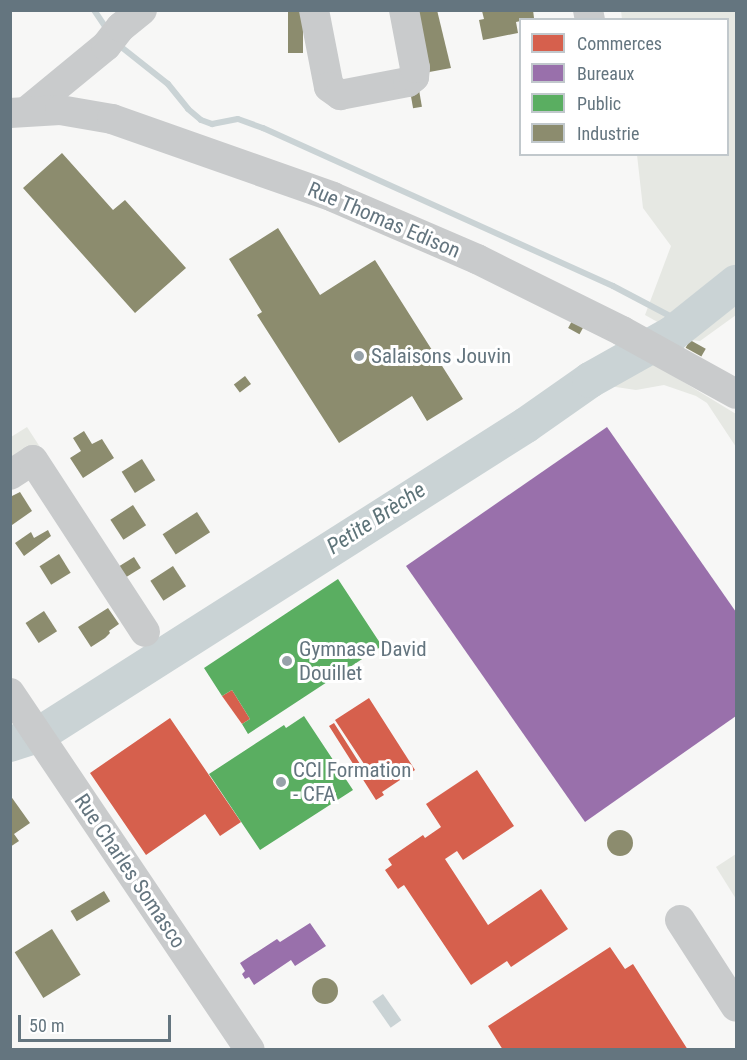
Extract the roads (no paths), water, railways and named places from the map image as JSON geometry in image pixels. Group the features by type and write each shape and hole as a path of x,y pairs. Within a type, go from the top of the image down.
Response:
{"street":[{"path":"314,10 329,87 340,95 408,82 414,77 416,68 404,10"},
{"path":"19,111 106,46 131,19"},
{"name":"Rue Thomas Edison","path":"19,111 60,110 112,119 367,210 477,259 634,338 736,394"},
{"path":"10,475 33,460 145,632"},
{"name":"Rue Charles Somasco","path":"18,704 250,1050"},
{"path":"680,920 736,1006"}],"waterway":[{"path":"94,10 107,29"},
{"path":"120,46 168,84 188,109 201,120 212,124 238,119 263,128 613,286 685,324"},
{"name":"Petite Brèche","path":"10,744 40,734 526,425 590,380 672,334 736,283"}],"place":[{"name":"Salaisons Jouvin","path":"359,356"},
{"name":"Gymnase David Douillet","path":"287,661"},
{"name":"CCI Formation - CFA","path":"281,782"}]}
